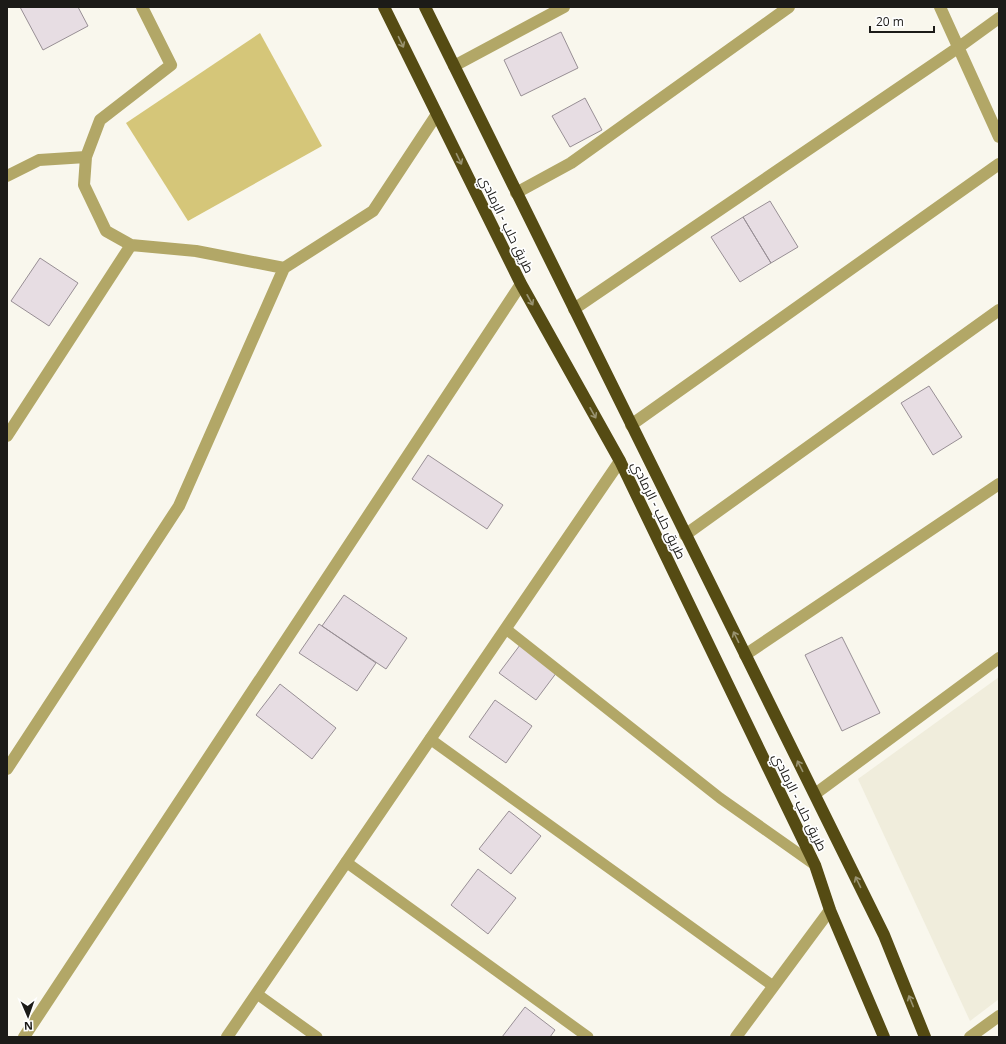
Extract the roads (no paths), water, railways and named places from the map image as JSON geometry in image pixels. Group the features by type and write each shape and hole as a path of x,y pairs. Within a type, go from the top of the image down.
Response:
{"highway":[{"name":"طريق حلب - الرمادي","path":"384,7 521,284 620,461 815,865 830,910 884,1037"},
{"name":"طريق حلب - الرمادي","path":"425,7 884,935 925,1037"}],"street":[{"path":"142,7 171,64 100,120 86,157 84,185 106,231 131,245 196,251 284,268"},
{"path":"454,66 564,7"},
{"path":"516,193 571,163 789,7"},
{"path":"940,7 999,137"},
{"path":"574,309 959,47 999,18"},
{"path":"7,769 179,506 284,268 373,210 437,114"},
{"path":"7,176 39,160 86,157"},
{"path":"631,425 999,164"},
{"path":"7,436 131,245"},
{"path":"24,1037 521,284"},
{"path":"685,535 999,310"},
{"path":"227,1037 620,461"},
{"path":"745,655 999,484"},
{"path":"815,794 999,658"},
{"path":"736,1037 830,910"},
{"path":"970,1037 999,1016"}],"lane":[{"path":"506,629 720,798 815,865"},
{"path":"430,739 773,986"},
{"path":"346,862 588,1037"},
{"path":"257,994 317,1037"}]}
